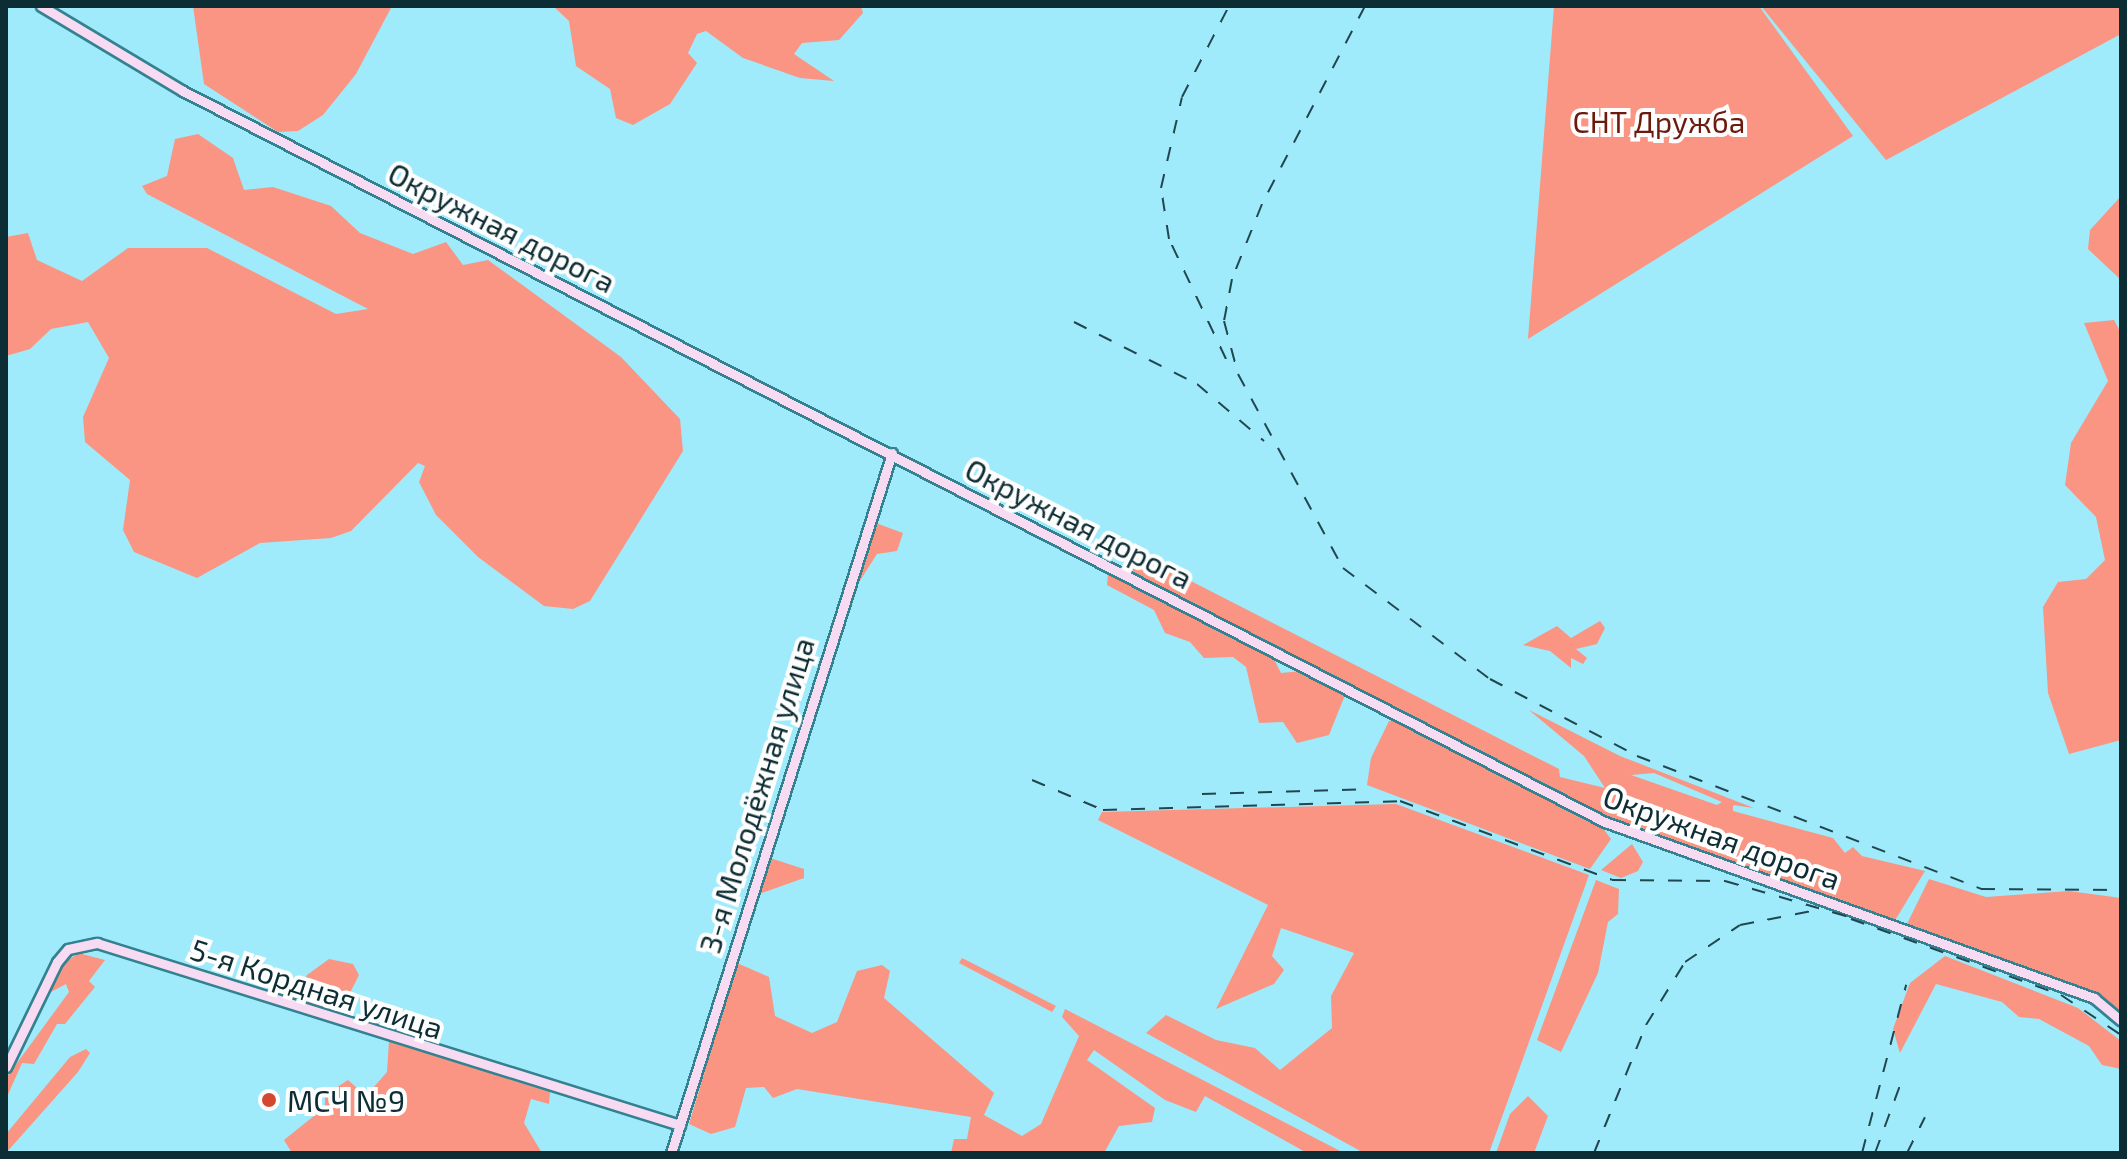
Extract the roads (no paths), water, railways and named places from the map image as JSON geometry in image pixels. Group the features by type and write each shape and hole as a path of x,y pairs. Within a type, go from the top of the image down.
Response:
{"main road":[{"name":"Окружная дорога","path":"41,6 183,91 1613,826 2094,998 2121,1021"},
{"name":"3-я Молодёжная улица","path":"671,1153 892,453"},
{"name":"5-я Кордная улица","path":"6,1067 57,962 68,949 97,943 680,1125"}],"railway":[{"path":"1226,359 1169,239 1161,188 1182,97 1229,6"},
{"path":"1365,6 1262,204 1232,279 1224,321 1238,374 1343,568 1490,679 1637,756 1981,889 2121,890"},
{"path":"1074,322 1197,384 1264,441"},
{"path":"1032,780 1103,810 1400,801 1612,880 1725,881 1859,920"},
{"path":"1202,794 1366,789"},
{"path":"1594,1153 1646,1025 1685,962 1740,925 1812,911"},
{"path":"1851,919 2061,995 2121,1035"},
{"path":"1862,1153 1906,985"},
{"path":"1875,1153 1902,1080"},
{"path":"1907,1153 1925,1117"}],"place":[{"name":"МСЧ №9","path":"269,1100"}],"park label":[{"name":"СНТ Дружба","path":"1659,121"}]}
